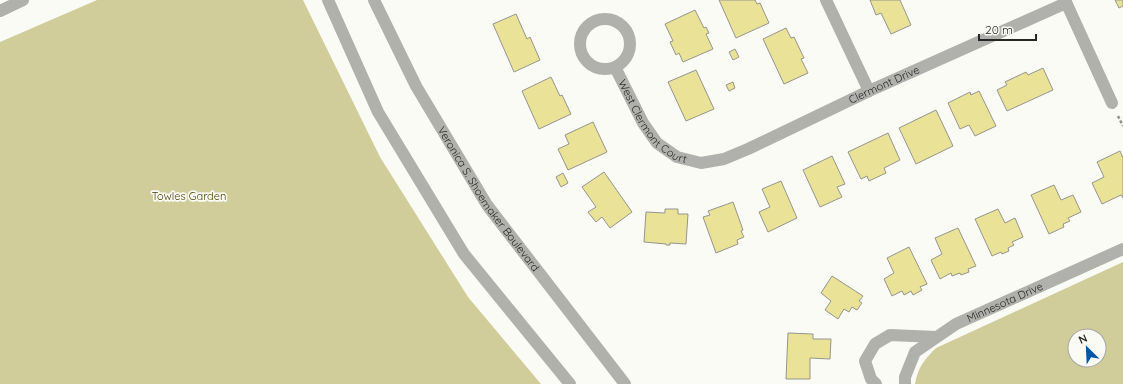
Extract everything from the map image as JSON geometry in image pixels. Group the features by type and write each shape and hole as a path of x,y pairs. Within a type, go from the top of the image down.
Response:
{"street":[{"path":"0,11 23,0"},
{"path":"328,0 378,112 464,254 570,384"},
{"name":"Veronica S. Shoemaker Boulevard","path":"374,0 416,86 487,205 625,384"},
{"path":"826,0 869,91"},
{"path":"1066,1 1112,103"},
{"name":"Clermont Drive","path":"701,163 724,159 1066,1"},
{"name":"West Clermont Court","path":"605,19 617,21 624,26 628,33 630,49 627,57 622,63 615,67 606,69 598,68 590,64 580,51 582,34 586,27 593,21 605,19"},
{"name":"West Clermont Court","path":"615,67 643,123 657,143 677,157 701,163"},
{"name":"Minnesota Drive","path":"905,381 915,352 956,324 1123,249"},
{"path":"876,384 871,379 865,361 875,344 890,335 936,337"}],"green space":[{"name":"Towles Garden","path":"97,0 303,0 380,157 468,297 541,384 0,384 0,42"},
{"path":"1123,262 1123,384 915,384 922,364 936,348"}],"building":[{"path":"719,0 755,0 757,4 760,3 769,23 736,38"},
{"path":"870,0 900,0 911,25 891,34 881,13 876,15"},
{"path":"1115,0 1123,0 1123,6 1119,8"},
{"path":"695,10 704,28 706,27 709,33 706,34 713,49 683,62 679,53 676,55 670,42 673,41 665,24"},
{"path":"516,14 527,39 530,37 540,60 514,72 493,24"},
{"path":"786,28 791,38 794,37 804,58 801,59 808,73 784,84 763,39"},
{"path":"735,49 739,57 733,60 729,52"},
{"path":"1043,68 1053,90 1007,111 997,90 1007,85 1005,82 1026,72 1028,75"},
{"path":"696,70 714,109 686,121 668,82"},
{"path":"551,77 571,114 539,129 522,91"},
{"path":"733,82 735,88 729,91 726,85"},
{"path":"979,91 996,126 975,136 969,125 960,129 948,103 970,92 971,95"},
{"path":"936,110 953,146 916,164 899,128"},
{"path":"593,122 607,152 568,170 558,149 569,144 565,135"},
{"path":"888,133 900,160 884,168 886,173 869,181 867,176 861,179 848,152"},
{"path":"1120,151 1123,158 1123,198 1121,195 1102,204 1092,183 1104,177 1097,162"},
{"path":"832,156 845,184 837,187 842,197 820,207 803,170"},
{"path":"604,172 632,212 610,228 602,217 596,222 588,212 596,207 582,187"},
{"path":"563,173 568,183 561,187 556,177"},
{"path":"781,181 797,218 768,232 759,212 770,207 762,189"},
{"path":"1054,185 1061,200 1073,195 1081,212 1068,218 1070,221 1063,224 1064,227 1049,234 1031,195"},
{"path":"733,202 744,237 737,240 738,244 716,253 703,217 710,215 708,211"},
{"path":"665,209 678,209 678,214 688,214 686,244 670,243 670,245 666,245 644,242 646,212 665,213"},
{"path":"998,209 1005,223 1015,218 1023,237 1012,242 1014,245 1008,248 1009,251 1002,254 1001,252 992,256 975,219"},
{"path":"958,228 976,266 968,269 969,272 961,275 960,273 952,276 951,273 940,279 931,260 942,254 935,238"},
{"path":"909,247 927,284 920,287 922,290 913,295 911,291 904,295 902,291 892,296 884,279 894,273 887,258"},
{"path":"832,276 863,296 859,301 862,303 857,310 852,307 849,312 844,309 838,319 825,310 831,301 821,293"},
{"path":"788,333 813,334 813,339 831,339 830,359 810,358 810,379 786,379"}]}
